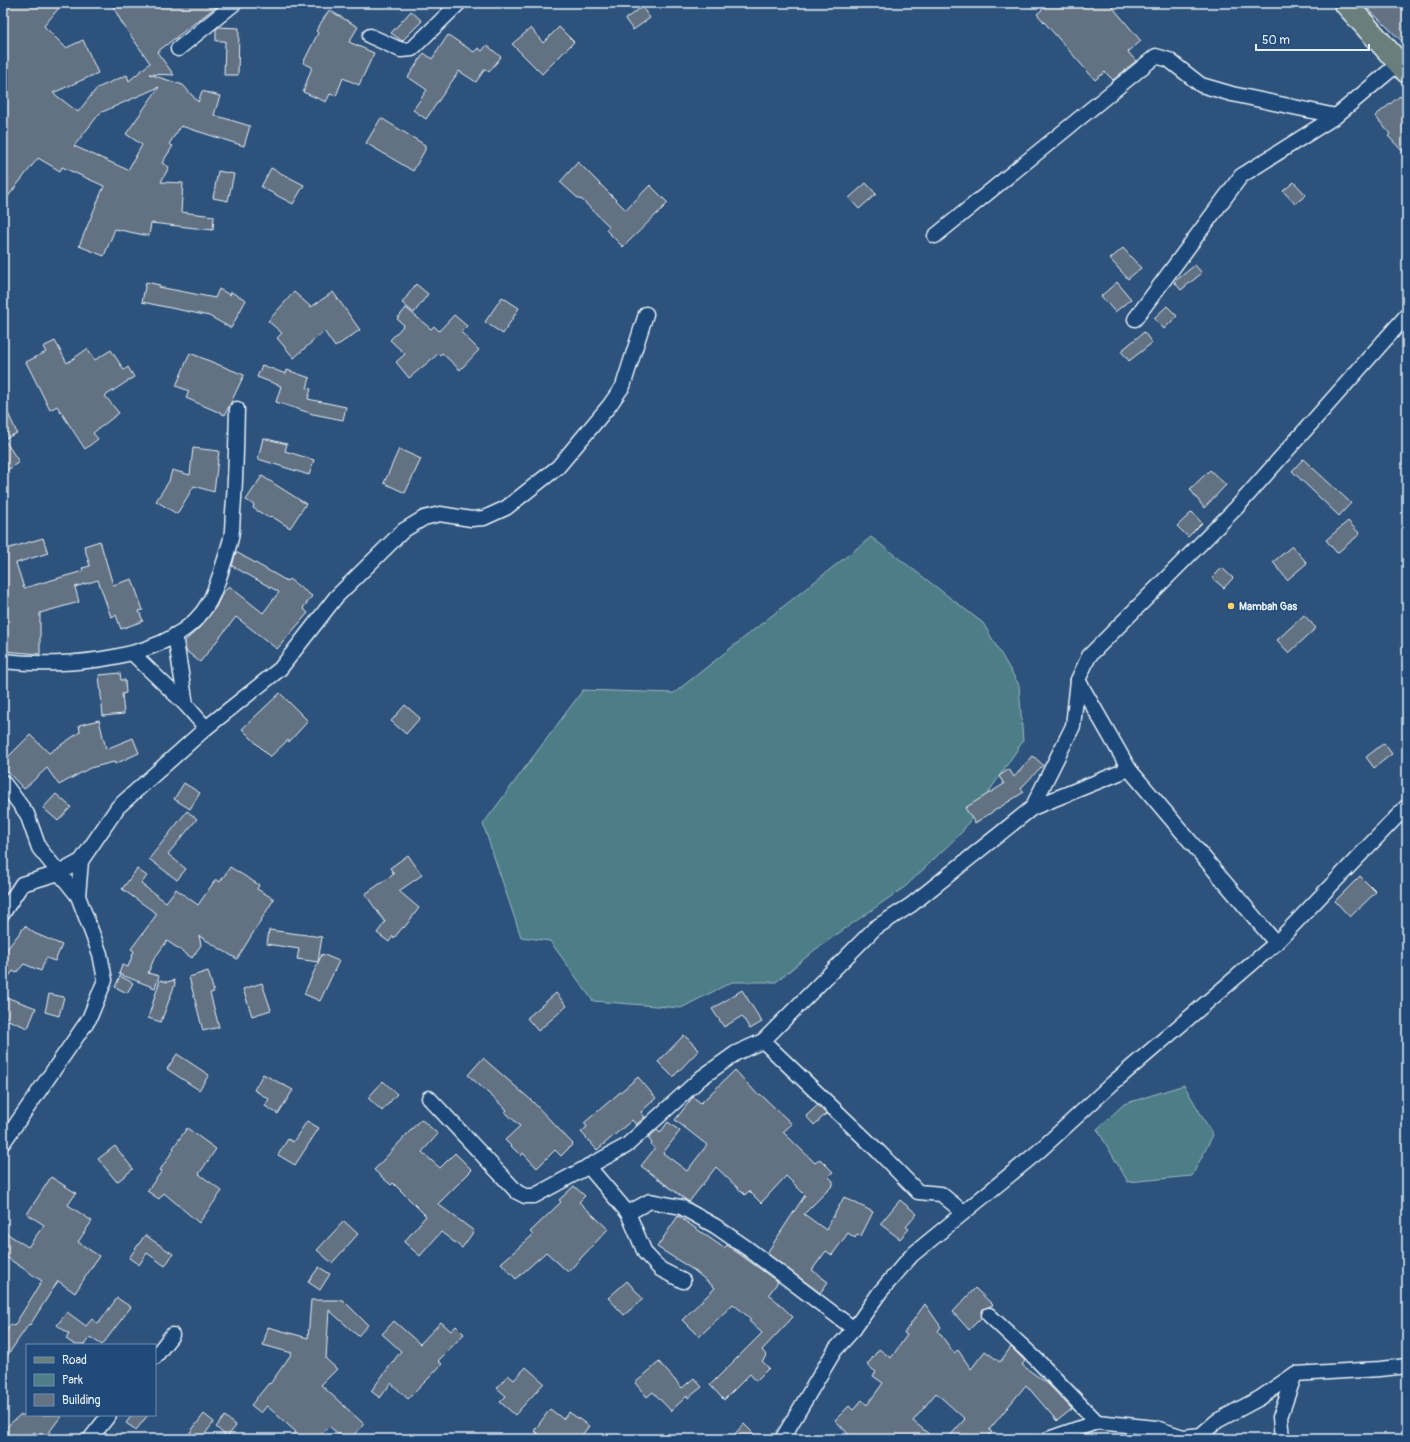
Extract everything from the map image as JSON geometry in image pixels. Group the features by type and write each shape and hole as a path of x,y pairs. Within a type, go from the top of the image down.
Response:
{"main road":[{"path":"1345,3 1403,68"}],"street":[{"path":"178,49 235,3"},
{"path":"370,36 400,50 412,49 454,4"},
{"path":"935,236 1156,56 1169,60 1201,85 1232,94 1336,116"},
{"path":"1135,319 1241,176 1336,116 1403,68"},
{"path":"3,913 22,884 59,872 81,861 118,807 206,728 280,669 336,597 404,530 424,518 440,514 471,519 484,518 506,508 558,467 609,406 623,386 646,314"},
{"path":"1032,808 1073,726 1078,680 1089,656 1237,507 1407,315"},
{"path":"3,661 25,663 86,661 133,654 175,635 191,624 209,602 230,541 234,504 237,409"},
{"path":"175,635 186,705"},
{"path":"133,654 186,705 206,728"},
{"path":"1078,680 1129,769 1276,943"},
{"path":"429,1098 518,1192 525,1196 534,1196 626,1146 701,1078 736,1053 763,1041 875,928 911,905 1032,808 1129,769"},
{"path":"3,782 27,814 39,848 78,896 100,954 105,980 89,1019 3,1143"},
{"path":"782,1439 835,1350 854,1328 880,1292 912,1256 963,1212 1039,1152 1113,1083 1276,943 1407,806"},
{"path":"78,896 81,861"},
{"path":"763,1041 879,1152 918,1192 941,1194 963,1212"},
{"path":"588,1166 628,1213 645,1253 660,1268 683,1281"},
{"path":"628,1213 650,1201 681,1207 715,1226 747,1248 854,1328"},
{"path":"989,1315 1036,1359 1097,1422"},
{"path":"156,1356 172,1335"},
{"path":"1048,1439 1097,1422 1156,1428 1183,1437 1201,1435 1217,1421 1260,1398 1295,1374 1380,1370 1407,1366"},
{"path":"1282,1439 1280,1417 1295,1374"},
{"path":"90,1439 108,1416"}],"green space":[{"path":"871,537 983,623 1019,685 1023,741 962,832 906,886 816,949 776,982 732,982 681,1008 593,1001 550,941 521,937 483,824 583,690 674,693"},
{"path":"1184,1085 1213,1135 1192,1176 1128,1182 1097,1129 1124,1104"}],"building":[{"path":"3,3 63,3 44,26 66,48 83,40 98,73 53,93 78,112 97,88 127,75 129,81 150,63 122,23 111,3 221,3 157,52 174,75 149,74 183,85 198,102 202,91 220,96 214,115 250,126 244,146 181,126 169,144 173,146 162,163 169,167 161,182 183,183 181,212 214,216 213,230 151,223 149,236 115,229 104,256 79,246 104,186 62,167 60,171 38,158 3,203","holes":["159,87 126,134 142,145 128,170 74,146 100,113"]},
{"path":"1050,3 1109,3 1141,41 1128,52 1136,61 1113,80 1105,72 1095,80 1037,14"},
{"path":"1362,3 1407,3 1407,46"},
{"path":"642,7 650,18 633,30 625,19"},
{"path":"329,10 358,27 349,42 374,53 359,85 343,78 336,96 330,94 326,102 303,92 312,67 303,63 318,33 316,31"},
{"path":"411,11 422,21 402,41 391,33"},
{"path":"219,27 239,28 238,75 224,75 225,41 216,41 216,29"},
{"path":"559,27 574,42 542,74 512,44 531,28 543,43"},
{"path":"448,35 474,52 478,48 482,51 487,45 501,57 489,72 485,69 476,82 459,71 426,119 413,110 427,90 408,77 424,53 432,59"},
{"path":"1400,96 1407,104 1407,156 1388,136 1390,134 1375,116"},
{"path":"381,118 425,145 425,150 413,171 366,143"},
{"path":"578,162 626,210 650,185 668,203 623,247 606,230 609,226 581,199 580,200 560,182"},
{"path":"271,168 304,185 293,204 261,187"},
{"path":"218,171 234,174 228,201 213,198"},
{"path":"1294,182 1306,195 1295,204 1283,191"},
{"path":"866,183 876,194 859,209 849,198"},
{"path":"1123,248 1141,268 1128,279 1110,259"},
{"path":"1195,265 1202,273 1181,290 1174,282"},
{"path":"146,282 160,285 159,287 215,298 219,289 230,295 231,292 246,300 231,328 209,316 142,302"},
{"path":"1117,282 1131,299 1115,312 1101,296"},
{"path":"416,284 428,294 414,313 402,303"},
{"path":"294,292 311,307 333,292 360,330 335,347 324,331 294,358 277,338 282,333 268,321"},
{"path":"502,297 519,308 503,334 485,322"},
{"path":"1167,306 1177,316 1164,329 1154,318"},
{"path":"406,308 431,329 434,326 439,331 454,315 467,326 461,332 479,350 460,370 442,353 440,355 438,354 409,378 396,362 405,354 390,340 404,325 397,319"},
{"path":"1144,332 1152,343 1129,361 1121,351"},
{"path":"55,341 67,363 87,349 95,360 111,350 124,370 128,367 134,377 105,396 119,413 93,433 98,439 85,449 57,406 50,410 26,362 46,352 43,347"},
{"path":"190,353 244,375 225,415 186,398 189,391 176,386"},
{"path":"262,365 286,374 287,370 310,378 307,388 311,389 308,399 346,407 343,420 313,414 276,402 281,386 257,377"},
{"path":"3,402 17,433 4,439 19,462 3,473"},
{"path":"263,438 287,444 285,451 314,460 309,475 258,459"},
{"path":"193,448 219,451 214,492 194,486 177,514 156,501 169,481 172,470 190,475"},
{"path":"399,449 421,459 405,493 384,483"},
{"path":"1303,459 1351,503 1339,516 1292,471"},
{"path":"1210,470 1226,485 1204,508 1190,489"},
{"path":"262,476 306,504 290,528 271,516 269,518 253,508 254,505 246,500"},
{"path":"1192,512 1202,523 1188,537 1177,526"},
{"path":"1348,521 1360,534 1337,553 1326,540"},
{"path":"43,538 48,553 16,563 24,588 83,571 82,568 90,566 84,546 100,541 113,585 132,579 143,610 139,611 143,621 121,629 116,615 111,617 98,580 75,587 79,602 40,613 40,654 3,651 5,588 3,588 3,550"},
{"path":"1292,546 1307,563 1287,580 1273,562"},
{"path":"236,552 287,581 289,579 312,596 303,608 308,613 277,649 236,617 200,662 186,651 185,641 200,627 216,607 222,594 229,586 263,613 279,592 232,566"},
{"path":"1222,568 1233,578 1224,588 1212,578"},
{"path":"1304,615 1316,628 1289,653 1277,640"},
{"path":"120,673 121,680 125,680 126,693 122,694 124,714 103,716 99,675"},
{"path":"280,693 308,721 289,742 288,740 270,757 242,729"},
{"path":"405,705 420,718 406,734 391,721"},
{"path":"99,720 106,749 133,738 139,753 115,764 114,762 90,768 59,785 47,768 24,789 3,767 3,762 30,735 49,753 80,732 79,725"},
{"path":"1384,743 1392,754 1374,768 1366,757"},
{"path":"1033,756 1043,765 1021,788 1024,792 975,823 965,808 1004,784 999,776 1009,769 1014,777"},
{"path":"184,783 200,793 190,809 174,799"},
{"path":"56,794 71,807 58,821 43,808"},
{"path":"187,811 197,819 168,854 186,869 177,880 149,859"},
{"path":"408,855 422,875 399,891 419,908 404,928 403,927 394,938 393,936 389,942 377,933 385,922 365,894 394,874 390,868"},
{"path":"230,867 259,885 257,889 274,899 237,959 199,936 201,945 192,958 167,941 154,959 148,973 159,976 155,988 119,974 122,965 128,967 134,951 131,949 157,914 122,889 137,869 147,876 141,884 166,902 176,889 198,905 216,879 220,882"},
{"path":"1360,876 1376,892 1350,917 1335,901"},
{"path":"25,926 34,933 62,945 55,961 46,958 41,971 24,964 16,973 13,971 3,984 3,954"},
{"path":"269,930 322,937 318,962 297,959 299,949 267,944"},
{"path":"322,954 339,961 320,1001 304,994"},
{"path":"208,971 214,992 210,993 219,1027 203,1031 189,977"},
{"path":"120,976 133,983 127,993 115,987"},
{"path":"160,980 167,982 174,980 175,984 161,1022 148,1018"},
{"path":"262,983 271,1010 252,1016 243,989"},
{"path":"742,990 762,1022 750,1029 742,1016 724,1027 712,1009"},
{"path":"556,993 567,1006 538,1031 527,1018"},
{"path":"49,994 64,997 59,1016 45,1012"},
{"path":"3,996 36,1008 28,1028 8,1020 9,1018 3,1016"},
{"path":"684,1035 699,1050 673,1077 658,1062"},
{"path":"177,1054 209,1075 199,1090 167,1069"},
{"path":"483,1058 531,1100 573,1144 561,1156 555,1150 537,1168 523,1153 521,1156 505,1140 520,1126 505,1112 507,1110 468,1075"},
{"path":"735,1070 758,1095 760,1094 792,1124 783,1132 815,1163 820,1159 833,1172 828,1176 833,1181 833,1185 804,1214 826,1230 844,1197 873,1212 861,1236 857,1234 855,1238 848,1233 832,1255 826,1251 812,1270 828,1282 820,1293 767,1253 805,1195 786,1176 761,1203 749,1191 745,1195 716,1167 689,1202 641,1166 655,1148 651,1145 652,1143 648,1138 657,1130 660,1133 668,1122 680,1131 663,1153 687,1171 707,1145 675,1120 693,1097 701,1103"},
{"path":"263,1074 293,1090 278,1114 265,1106 269,1099 254,1090"},
{"path":"638,1077 656,1098 641,1112 645,1117 636,1125 632,1120 597,1150 581,1132 587,1127 584,1123"},
{"path":"383,1081 397,1094 382,1111 368,1098"},
{"path":"818,1105 826,1114 814,1125 806,1116"},
{"path":"421,1119 438,1134 422,1152 440,1168 455,1153 472,1170 438,1204 474,1231 462,1248 441,1232 420,1256 404,1242 426,1216 393,1183 391,1185 374,1170"},
{"path":"307,1121 319,1128 295,1165 278,1155 288,1139 293,1142"},
{"path":"187,1128 216,1149 199,1174 222,1191 199,1223 164,1193 159,1199 147,1191 162,1171 160,1170"},
{"path":"115,1146 133,1169 117,1182 98,1159"},
{"path":"51,1177 76,1193 68,1205 92,1221 78,1242 99,1256 75,1293 58,1281 30,1325 29,1324 3,1362 3,1335 11,1324 14,1326 42,1281 3,1255 3,1231 28,1247 44,1225 27,1214"},
{"path":"574,1186 585,1196 579,1202 608,1229 568,1272 546,1252 516,1279 501,1263 533,1235 530,1232 561,1202 559,1200"},
{"path":"900,1200 917,1214 906,1227 909,1229 900,1239 880,1224"},
{"path":"678,1216 724,1248 727,1245 778,1282 769,1294 793,1317 762,1350 767,1356 762,1361 769,1368 756,1381 750,1374 724,1400 710,1385 762,1333 749,1321 751,1319 733,1304 699,1337 682,1320 715,1288 695,1271 657,1247"},
{"path":"344,1221 358,1234 332,1263 317,1250"},
{"path":"145,1235 173,1254 165,1266 147,1253 139,1265 129,1258"},
{"path":"319,1267 330,1274 320,1290 308,1282"},
{"path":"627,1281 643,1299 624,1315 608,1298"},
{"path":"975,1288 993,1305 983,1309 981,1318 969,1330 953,1312"},
{"path":"117,1298 131,1307 103,1344 90,1337 85,1344 74,1344 66,1339 69,1334 57,1325 67,1312 86,1326 92,1319 98,1324"},
{"path":"311,1300 343,1300 368,1325 358,1336 329,1310 326,1359 337,1369 321,1385 364,1424 350,1439 344,1439 329,1426 317,1439 289,1439 296,1432 267,1406 261,1413 251,1405 269,1383 270,1384 292,1353 263,1345 268,1327 308,1338"},
{"path":"925,1304 941,1327 938,1331 954,1353 958,1350 971,1369 985,1351 1000,1362 1011,1347 1025,1361 1022,1365 1048,1384 1072,1409 1057,1421 1026,1385 989,1430 992,1432 985,1439 947,1439 965,1419 936,1393 913,1421 935,1439 853,1439 835,1420 849,1406 853,1410 862,1400 867,1405 883,1383 873,1376 876,1372 867,1365 879,1349 891,1358 907,1335 904,1333"},
{"path":"394,1321 420,1344 441,1322 451,1331 456,1326 464,1334 438,1361 442,1364 408,1399 391,1383 380,1398 371,1391 401,1351 382,1334"},
{"path":"659,1362 682,1388 694,1378 702,1387 688,1398 687,1396 671,1411 653,1392 647,1397 635,1383"},
{"path":"526,1367 544,1383 515,1415 500,1402 506,1396 497,1388 508,1375 514,1380"},
{"path":"550,1409 563,1419 569,1412 589,1426 579,1439 546,1439 534,1431"},
{"path":"204,1414 214,1422 201,1439 185,1439"},
{"path":"20,1415 61,1416 44,1439 34,1432 27,1439 8,1439 3,1434 3,1430"},
{"path":"131,1416 147,1416 136,1430 126,1423"},
{"path":"225,1416 236,1426 227,1437 216,1427"},
{"path":"744,1424 759,1439 730,1439"}],"place":[{"name":"Mambah Gas","path":"1231,606"}]}
